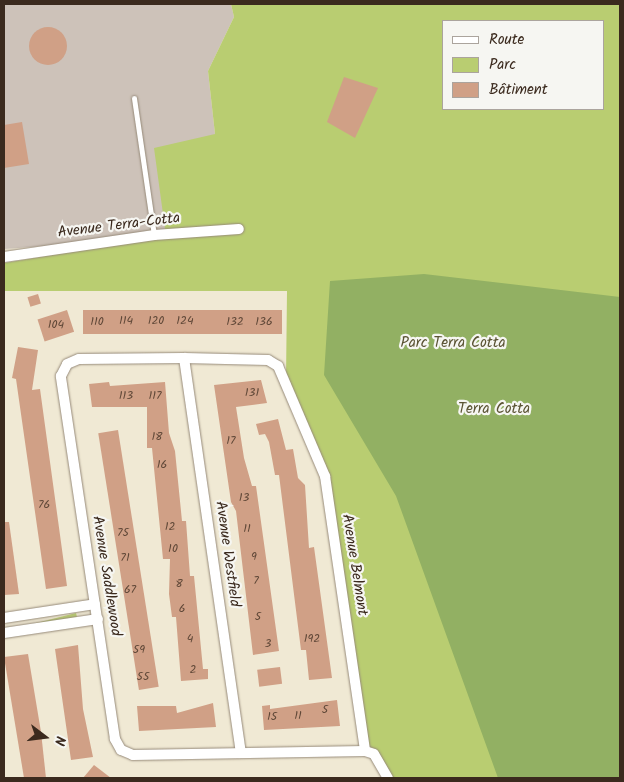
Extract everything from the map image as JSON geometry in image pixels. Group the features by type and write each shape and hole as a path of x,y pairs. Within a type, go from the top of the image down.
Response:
{"street":[{"name":"Avenue Terra-Cotta","path":"4,257 154,235 239,229"},
{"name":"Avenue Saddlewood","path":"268,360 184,358 79,359 67,364 61,376 115,739 121,750 133,755 366,751"},
{"name":"Avenue Westfield","path":"184,358 241,754"},
{"name":"Avenue Belmont","path":"268,360 286,379 325,476 366,751"},
{"path":"4,618 95,604"},
{"path":"4,633 98,620"},
{"path":"366,751 374,754 388,778"}],"lane":[{"path":"134,98 154,235"}],"shaded area":[{"path":"4,4 231,4 234,17 208,71 215,134 166,237 4,249"}],"green space":[{"name":"Parc Terra Cotta","path":"231,4 620,4 620,778 388,778 365,751 325,476 286,379 287,291 4,291 4,263 166,236 154,148 215,134 208,71 234,17"},
{"name":"Terra Cotta","path":"424,274 620,297 620,778 498,778 396,496 324,375 330,281"},
{"path":"76,613 77,617 6,635 5,631"}],"building":[{"path":"48,27 62,32 67,46 62,60 48,65 34,60 29,46 34,32"},
{"path":"344,77 378,88 355,138 327,122"},
{"path":"22,122 29,164 4,168 4,125"},
{"path":"38,294 41,304 30,307 27,297"},
{"path":"67,310 74,332 45,341 38,320"},
{"path":"83,310 282,310 282,334 83,334"},
{"path":"18,347 38,350 32,390 40,389 67,586 46,589 16,379 12,378"},
{"path":"261,380 267,403 236,407 244,458 252,486 256,486 279,651 253,655 236,511 231,502 214,385"},
{"path":"109,382 110,386 165,382 169,433 175,451 182,521 186,521 190,576 194,576 203,669 208,669 208,679 181,681 176,617 172,617 169,594 170,559 163,559 152,448 147,448 147,407 92,407 89,384"},
{"path":"278,419 286,450 293,449 298,478 305,485 309,548 314,547 332,678 309,680 306,650 301,650 279,475 275,475 269,442 265,434 259,435 256,424"},
{"path":"118,430 159,687 139,690 98,433"},
{"path":"4,522 9,522 19,594 4,595"},
{"path":"78,645 83,709 93,757 71,760 55,649"},
{"path":"28,654 41,732 46,778 24,778 4,657"},
{"path":"280,667 282,684 259,687 257,670"},
{"path":"337,700 340,726 264,730 262,706 270,705 270,709"},
{"path":"213,703 216,727 139,731 137,706 176,706 177,713"},
{"path":"94,765 111,778 83,778"}]}
